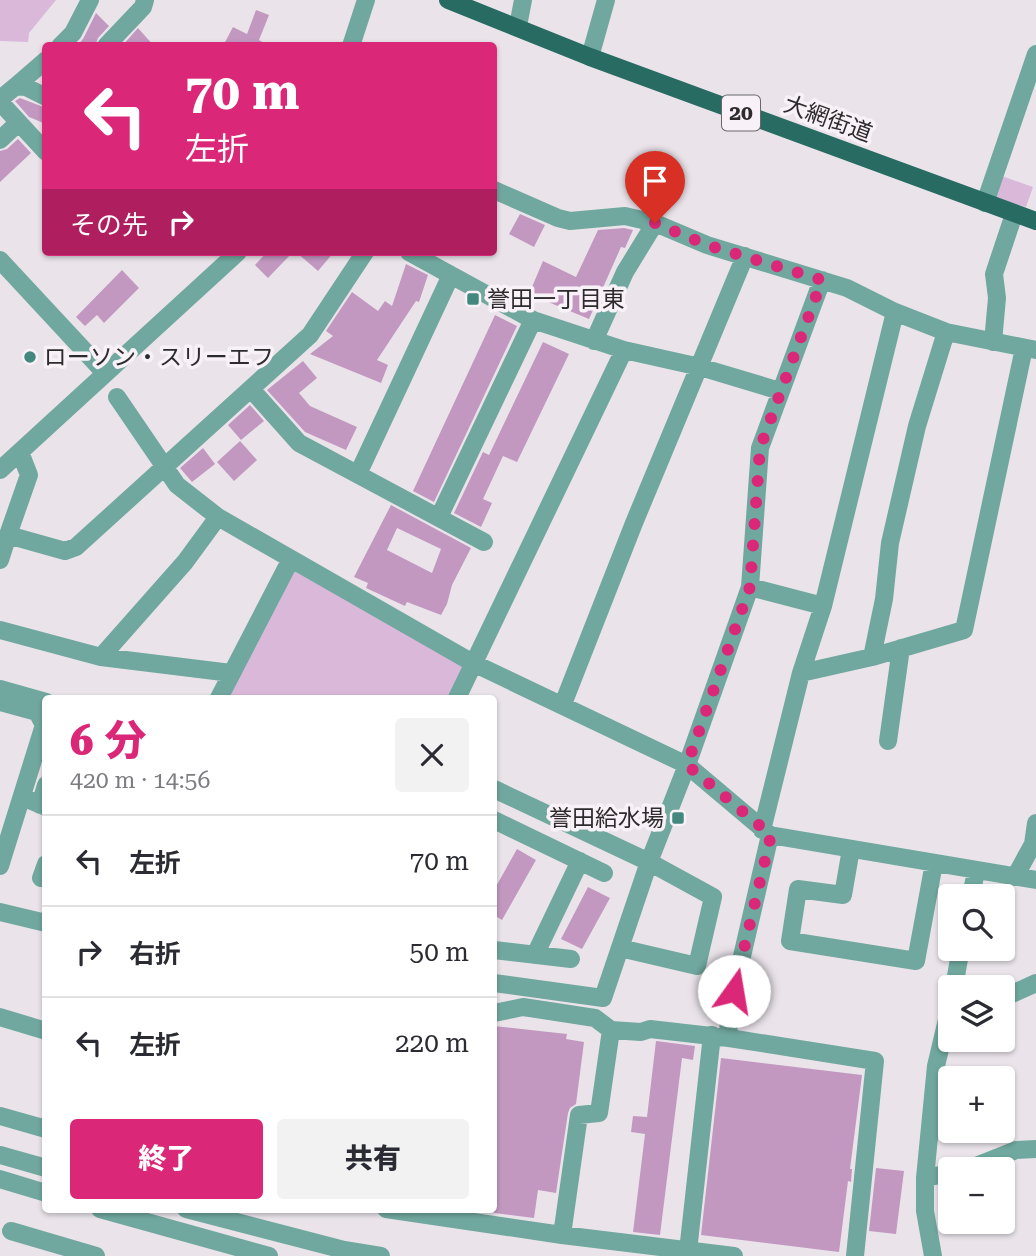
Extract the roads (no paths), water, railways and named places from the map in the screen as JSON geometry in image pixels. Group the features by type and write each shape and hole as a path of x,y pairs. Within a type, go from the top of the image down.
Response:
{"main road":[{"name":"大網街道","path":"448,0 590,57 1036,221"}],"street":[{"path":"64,42 73,33 90,0"},
{"path":"110,42 143,7 145,0"},
{"path":"352,42 366,0"},
{"path":"518,26 523,0"},
{"path":"590,57 606,0"},
{"path":"985,203 1036,54"},
{"path":"42,63 0,101 42,148"},
{"path":"16,86 26,87 42,95"},
{"path":"0,140 18,123"},
{"path":"497,191 570,221 625,216 655,223 707,245 847,288 895,312 946,332 1030,349 964,630 872,657 801,673"},
{"path":"993,342 997,298 994,274 1014,214"},
{"path":"593,341 625,272 655,223"},
{"path":"0,470 234,256"},
{"path":"8,535 65,551 76,547 310,335 362,256"},
{"path":"416,256 533,320 624,350 701,367 780,391"},
{"path":"563,704 634,523 745,256"},
{"path":"0,260 105,373"},
{"path":"358,474 450,275"},
{"path":"497,983 603,998 649,862 687,765 750,587 760,448 822,280"},
{"path":"688,1251 721,1037 728,1017 801,673 823,606 895,312"},
{"path":"439,517 533,320"},
{"path":"872,657 884,599 890,543 917,426 946,332"},
{"path":"458,695 624,350"},
{"path":"251,389 299,443 484,542"},
{"path":"117,397 177,485 218,517 473,663 687,765 766,832 1036,880"},
{"path":"0,560 29,475 20,452"},
{"path":"101,657 185,562 218,517"},
{"path":"220,695 291,559"},
{"path":"750,587 823,606"},
{"path":"0,630 101,657 231,673"},
{"path":"888,741 901,648"},
{"path":"0,689 42,701"},
{"path":"0,702 37,712 42,721"},
{"path":"0,866 42,732"},
{"path":"497,790 649,862 713,897 697,966 620,948"},
{"path":"22,797 42,806"},
{"path":"497,821 604,873"},
{"path":"1015,877 1033,844 1036,823"},
{"path":"851,849 843,895 798,889 790,941 916,961 934,863"},
{"path":"535,955 580,861"},
{"path":"973,884 976,871"},
{"path":"0,912 42,922"},
{"path":"497,950 571,960"},
{"path":"1015,993 1036,983"},
{"path":"497,1012 523,1007 595,1018 611,1030 641,1032 650,1029 721,1037 875,1061 855,1256"},
{"path":"0,1017 42,1030"},
{"path":"562,1235 579,1115 599,1113 611,1030"},
{"path":"933,1256 925,1211 925,1178 939,1052"},
{"path":"0,1116 42,1128"},
{"path":"998,1157 1016,1150 1036,1149"},
{"path":"0,1155 42,1167"},
{"path":"925,1178 938,1175"},
{"path":"0,1179 42,1192"},
{"path":"114,1213 270,1256"},
{"path":"201,1213 344,1250 381,1256"},
{"path":"413,1213 734,1256"},
{"path":"11,1231 96,1256"}],"place":[{"name":"誉田一丁目東","path":"473,299"},
{"name":"ローソン・スリーエフ","path":"30,357"},
{"name":"誉田給水場","path":"678,818"}]}
